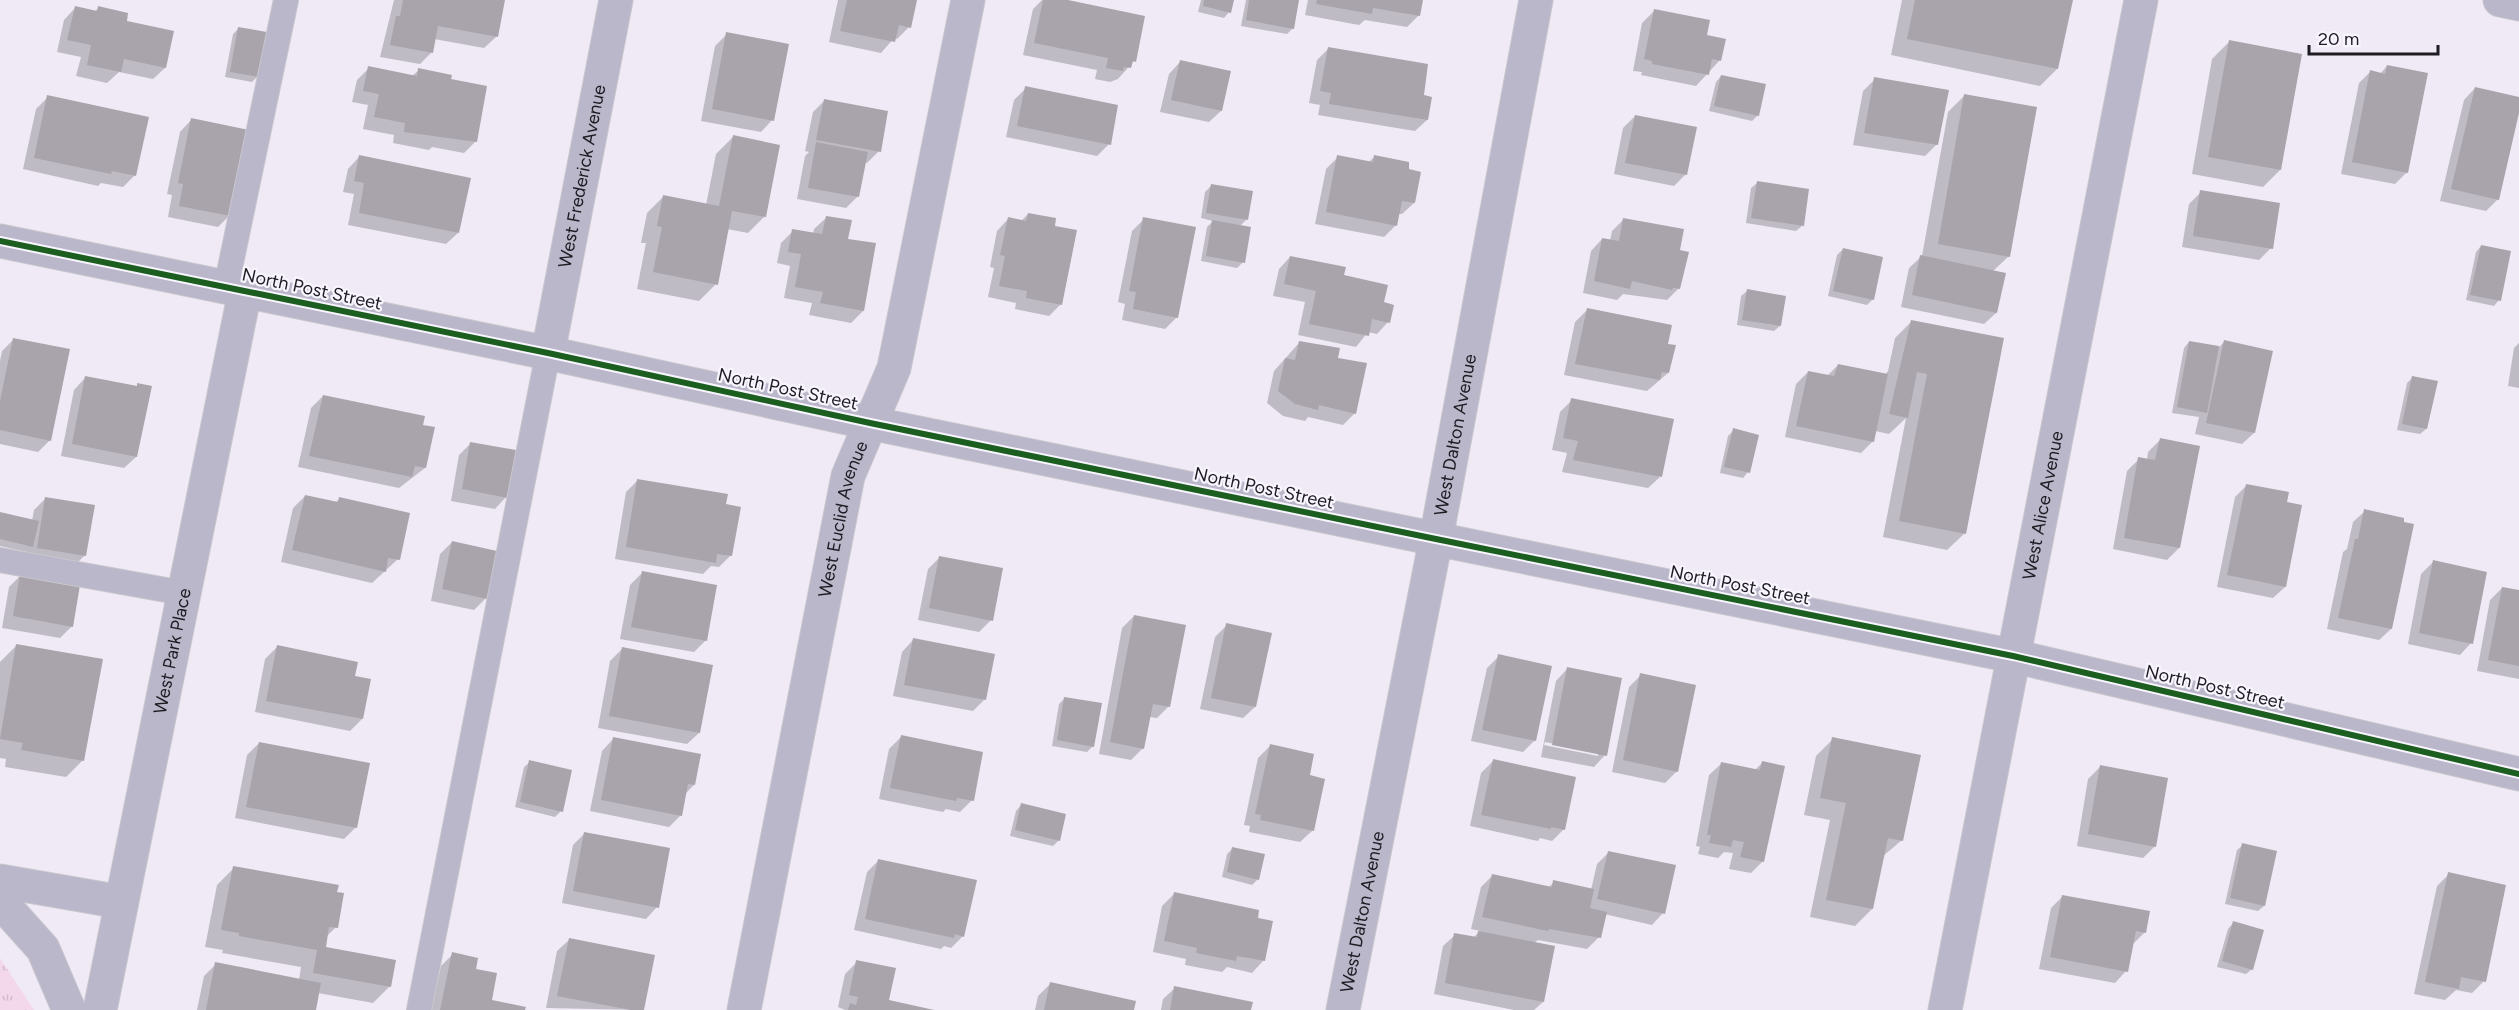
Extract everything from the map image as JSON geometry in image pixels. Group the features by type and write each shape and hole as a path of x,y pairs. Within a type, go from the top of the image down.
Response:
{"street":[{"name":"West Frederick Avenue","path":"548,352 616,0"},
{"name":"West Euclid Avenue","path":"744,1010 848,476 894,368 968,0"},
{"name":"West Dalton Avenue","path":"1343,1010 1436,539 1536,0"},
{"name":"West Alice Avenue","path":"1945,1010 2141,0"},
{"path":"2500,0 2519,4"},
{"name":"North Post Street","path":"0,241 548,352 870,423 2013,656 2519,774"},
{"name":"West Park Place","path":"100,1010 183,593 235,289"},
{"path":"0,881 120,902"},
{"path":"0,901 43,949 69,1010"}],"lane":[{"path":"235,289 286,0"},
{"path":"419,1010 548,352"},
{"path":"0,560 183,593"}],"green space":[{"path":"0,958 34,1010 0,1010"}],"building":[{"path":"403,0 505,0 498,37 438,26 433,53 390,45 396,16 400,16"},
{"path":"847,0 917,0 911,28 899,25 895,42 840,31"},
{"path":"1043,0 1068,0 1145,16 1136,62 1133,61 1131,68 1124,67 1123,71 1106,68 1108,58 1034,43"},
{"path":"1204,0 1234,0 1231,13 1203,6"},
{"path":"1249,0 1299,0 1294,29 1246,20"},
{"path":"1317,0 1423,0 1420,16 1373,8 1372,14 1316,4"},
{"path":"1915,0 2073,0 2058,69 1907,39"},
{"path":"75,6 97,11 98,6 128,13 127,21 174,31 166,68 124,59 121,72 87,65 91,45 67,40"},
{"path":"1654,9 1710,20 1707,35 1726,39 1721,61 1712,59 1709,75 1652,64 1652,61 1644,59"},
{"path":"238,27 267,32 259,77 230,72"},
{"path":"726,32 789,44 774,121 712,109"},
{"path":"2229,40 2302,54 2281,170 2208,157"},
{"path":"1328,47 1428,64 1424,95 1432,97 1428,120 1329,104 1331,93 1320,91"},
{"path":"1180,60 1231,71 1222,111 1171,100"},
{"path":"2387,65 2428,73 2408,173 2352,162 2370,70 2385,74"},
{"path":"368,66 417,76 418,68 452,75 451,79 487,86 477,142 404,132 405,123 374,117 379,94 363,91"},
{"path":"1721,75 1766,84 1759,116 1714,106"},
{"path":"1874,77 1949,90 1938,145 1864,133"},
{"path":"1025,86 1118,105 1111,145 1017,126"},
{"path":"2475,87 2519,97 2519,113 2499,200 2451,189"},
{"path":"1964,94 2037,107 2010,257 1938,244"},
{"path":"47,95 149,117 136,176 112,171 111,174 34,158"},
{"path":"824,99 888,111 881,152 816,140"},
{"path":"1635,115 1697,127 1687,175 1625,163"},
{"path":"191,118 249,130 231,216 179,206 183,184 178,183"},
{"path":"733,135 780,145 766,217 732,211 718,285 653,272 662,227 657,226 663,195 719,206"},
{"path":"816,142 868,152 859,197 808,188"},
{"path":"359,155 471,178 459,233 359,213 364,183 354,181"},
{"path":"1337,155 1373,162 1374,155 1409,162 1409,169 1421,172 1415,203 1402,201 1397,226 1326,212"},
{"path":"1757,181 1809,189 1804,226 1751,218"},
{"path":"1211,184 1253,191 1248,220 1206,213"},
{"path":"2200,190 2280,203 2273,249 2193,236"},
{"path":"1028,213 1056,218 1055,226 1077,230 1062,305 1026,298 1027,291 999,286 1005,256 1000,255 1008,217 1026,221"},
{"path":"826,216 852,220 848,239 876,243 864,311 820,303 823,292 795,287 801,254 788,252 792,229 822,234"},
{"path":"1143,217 1196,227 1178,318 1133,309 1136,292 1129,291"},
{"path":"1623,218 1684,229 1680,250 1689,252 1680,289 1673,288 1672,290 1632,281 1630,289 1594,281 1602,238 1619,241"},
{"path":"1212,220 1251,227 1245,263 1206,256"},
{"path":"2481,245 2511,251 2501,301 2470,295"},
{"path":"1843,248 1883,257 1874,300 1833,291"},
{"path":"1920,255 2006,273 1997,313 1912,295"},
{"path":"1290,256 1346,267 1344,275 1388,285 1384,302 1394,305 1390,323 1372,319 1369,336 1309,324 1316,291 1284,284"},
{"path":"1747,289 1786,296 1781,326 1742,320"},
{"path":"1587,308 1672,325 1668,344 1676,345 1669,373 1662,372 1660,380 1575,364"},
{"path":"1911,320 2004,338 1966,534 1899,521 1927,374 1917,372 1908,418 1889,414"},
{"path":"13,338 70,349 51,441 0,430 0,401"},
{"path":"2224,340 2273,351 2255,433 2206,423"},
{"path":"1299,341 1340,348 1338,358 1367,363 1356,414 1319,405 1318,410 1295,404 1278,391 1285,358 1295,360"},
{"path":"2189,341 2219,346 2207,413 2177,407"},
{"path":"1838,364 1888,374 1874,442 1796,426 1808,371 1834,376"},
{"path":"85,376 137,386 137,383 152,386 137,457 72,444"},
{"path":"2412,376 2438,381 2427,429 2402,424"},
{"path":"323,395 425,416 423,425 435,427 426,468 415,466 412,477 309,456"},
{"path":"1571,398 1674,419 1662,477 1573,460 1578,441 1563,438"},
{"path":"1733,428 1759,435 1750,473 1724,467"},
{"path":"2160,438 2200,446 2180,548 2124,538 2138,457 2155,460"},
{"path":"470,442 516,450 508,498 462,489"},
{"path":"637,479 728,494 726,504 741,507 732,556 717,554 716,563 626,547"},
{"path":"2246,484 2289,492 2287,502 2302,505 2286,587 2227,575"},
{"path":"305,495 338,502 339,497 410,513 400,560 388,558 386,572 292,550"},
{"path":"45,497 95,505 86,556 37,548"},
{"path":"2364,509 2404,518 2404,522 2414,524 2392,629 2338,618"},
{"path":"0,512 39,521 33,547 0,539"},
{"path":"452,541 497,551 487,599 442,589"},
{"path":"939,556 1003,568 993,621 929,608"},
{"path":"2433,560 2487,572 2473,644 2419,633"},
{"path":"642,571 717,585 707,641 631,627"},
{"path":"20,574 80,585 73,627 13,616"},
{"path":"2502,587 2519,590 2519,666 2488,660"},
{"path":"1134,615 1186,625 1170,707 1153,704 1144,749 1110,742"},
{"path":"1226,623 1272,633 1256,707 1211,698"},
{"path":"913,638 995,654 986,700 904,685"},
{"path":"16,644 103,659 84,761 21,750 23,743 0,739"},
{"path":"277,645 358,662 355,676 371,679 363,719 266,701"},
{"path":"622,647 713,665 700,733 609,716"},
{"path":"1498,654 1552,666 1536,741 1482,730"},
{"path":"1567,667 1622,678 1607,756 1552,745"},
{"path":"1640,673 1696,685 1678,772 1623,760"},
{"path":"1064,697 1102,703 1094,747 1057,740"},
{"path":"901,735 983,752 974,801 957,798 956,801 890,788"},
{"path":"613,737 701,754 695,785 688,784 682,816 601,800"},
{"path":"1832,737 1921,755 1903,841 1888,838 1873,909 1826,900 1846,803 1820,798"},
{"path":"259,742 370,763 357,828 246,807"},
{"path":"1270,744 1314,754 1310,775 1325,779 1314,831 1260,820 1261,815 1255,814"},
{"path":"1493,759 1576,777 1565,830 1481,815"},
{"path":"529,760 572,770 563,812 520,802"},
{"path":"1762,761 1785,766 1764,862 1740,857 1744,842 1733,840 1731,847 1709,843 1711,835 1707,835 1721,762 1760,770"},
{"path":"2100,765 2168,778 2156,847 2088,834"},
{"path":"1021,803 1066,814 1060,841 1015,830"},
{"path":"584,832 670,848 659,908 573,891"},
{"path":"2242,843 2277,851 2265,906 2230,898"},
{"path":"1232,847 1265,854 1259,880 1227,872"},
{"path":"1608,851 1676,865 1665,914 1597,899"},
{"path":"878,859 977,880 964,937 955,934 954,938 865,919"},
{"path":"233,866 339,885 337,892 344,893 338,928 329,927 326,947 396,960 391,987 313,973 317,950 239,936 239,933 221,930"},
{"path":"2448,872 2506,885 2486,982 2461,977 2459,989 2425,982"},
{"path":"1492,874 1552,887 1553,880 1594,889 1590,908 1607,912 1601,938 1549,929 1548,931 1482,917"},
{"path":"1174,892 1259,910 1258,918 1273,921 1265,961 1237,956 1236,961 1196,953 1197,948 1164,941"},
{"path":"2062,895 2150,911 2146,933 2136,931 2128,972 2050,957"},
{"path":"2233,921 2264,930 2253,970 2222,961"},
{"path":"1478,931 1555,946 1544,1002 1445,983 1454,933 1477,937"},
{"path":"569,938 655,955 644,1010 631,1010 557,996"},
{"path":"452,952 478,958 476,969 497,973 492,1000 526,1007 525,1010 440,1010"},
{"path":"856,960 896,968 889,1000 934,1010 848,1010 850,1003 856,1005 858,997 849,995"},
{"path":"215,962 321,983 316,1010 206,1010"},
{"path":"1050,982 1136,1001 1134,1010 1044,1010"},
{"path":"1174,986 1253,1002 1251,1010 1170,1010"}],"cycle path":[{"path":"0,241 548,353 870,423 2013,656 2519,774"}]}
